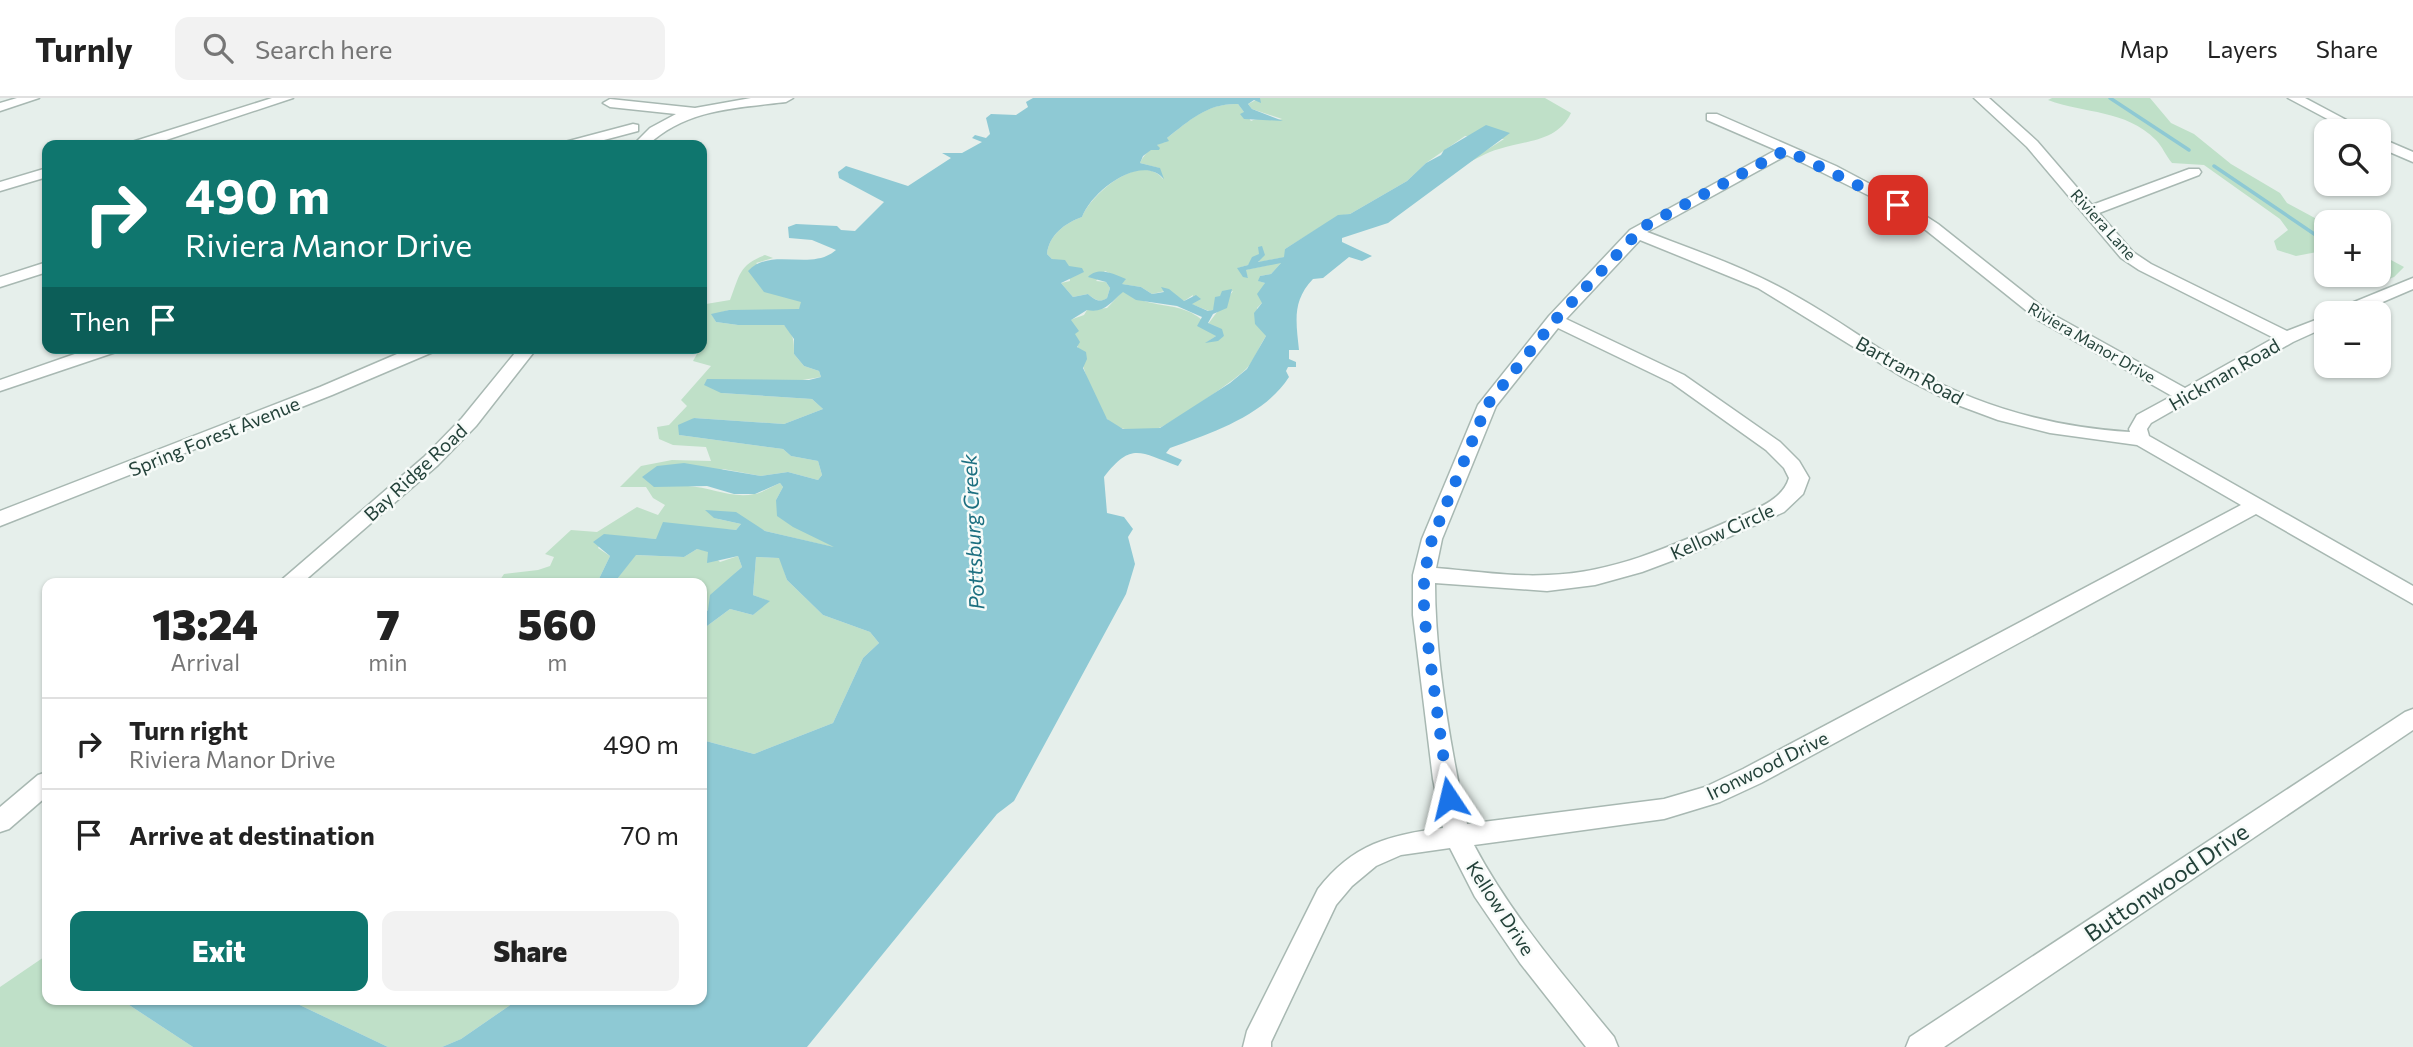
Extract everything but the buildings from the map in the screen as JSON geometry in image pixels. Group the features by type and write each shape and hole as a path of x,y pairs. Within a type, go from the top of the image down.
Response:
{"street":[{"path":"0,107 32,98"},
{"path":"153,140 286,98"},
{"path":"645,140 650,133 666,124 697,111 786,98"},
{"name":"Riviera Lane","path":"1981,98 2032,144 2127,255 2145,267 2287,338"},
{"path":"2295,98 2336,119"},
{"path":"606,100 697,111"},
{"path":"606,100 633,128 639,140"},
{"name":"Riviera Manor Drive","path":"1712,117 1898,205 1953,242 2024,302 2052,321 2186,396"},
{"path":"589,140 633,128"},
{"path":"2391,147 2413,158"},
{"name":"Kellow Drive","path":"1604,1047 1499,911 1484,889 1457,836 1445,779 1424,615 1424,575 1432,539 1487,405 1555,320 1636,233 1660,216 1786,150"},
{"path":"2090,211 2194,172"},
{"path":"0,187 42,174"},
{"name":"Bartram Road","path":"1636,233 1765,285 1926,383 1959,400 2035,424 2110,438 2141,439 2413,596"},
{"path":"0,282 42,269"},
{"path":"2371,301 2413,283"},
{"name":"Kellow Circle","path":"1424,575 1547,583 1595,578 1642,565 1691,546 1777,507 1796,489 1798,478 1792,465 1773,446 1678,379 1555,320"},
{"name":"Hickman Road","path":"2141,439 2138,429 2144,419 2287,338 2314,326"},
{"path":"0,386 93,354"},
{"name":"Spring Forest Avenue","path":"0,519 288,407 413,354"},
{"name":"Bay Ridge Road","path":"294,578 431,461 469,422 523,354"},
{"name":"Ironwood Drive","path":"1257,1047 1257,1041 1327,897 1342,877 1366,857 1400,844 1664,809 1712,795 2257,505"},
{"name":"Buttonwood Drive","path":"1920,1047 2413,718"},
{"path":"0,822 42,786"}],"green space":[{"path":"1260,98 1545,98 1571,113 1558,130 1549,135 1494,150 1463,165 1504,139 1465,136 1426,163 1407,181 1350,214 1338,216 1285,249 1285,257 1260,262 1260,254 1248,265 1238,268 1248,278 1245,270 1282,262 1271,274 1260,276 1259,281 1265,283 1262,303 1257,308 1266,336 1250,364 1219,390 1159,428 1139,431 1119,427 1108,420 1096,401 1070,320 1084,315 1087,310 1107,308 1123,291 1136,298 1195,315 1216,336 1207,342 1224,336 1208,324 1233,291 1220,296 1213,310 1209,311 1191,304 1193,295 1184,301 1165,291 1152,294 1141,287 1121,284 1125,280 1105,271 1096,281 1106,282 1110,288 1107,298 1097,300 1088,294 1073,297 1061,283 1070,281 1068,266 1052,259 1047,254 1048,247 1064,226 1082,217 1095,197 1118,179 1142,170 1154,172 1163,179 1159,168 1140,163 1142,159 1151,149 1166,142 1167,138 1200,114 1217,106 1238,104 1251,121 1282,119 1252,109 1248,104"},
{"path":"2150,98 2171,123 2194,134 2231,164 2280,193 2287,203 2314,218 2314,253 2296,256 2277,250 2274,241 2288,230 2280,219 2204,165 2172,163 2156,140 2144,130 2118,117 2048,100"},
{"path":"765,255 773,258 756,263 802,302 799,310 729,310 712,315 716,322 784,325 793,338 794,354 804,366 819,371 821,377 721,393 812,399 823,409 784,424 694,418 679,435 783,449 791,456 818,461 822,475 818,480 788,472 761,476 723,469 688,486 746,495 761,492 780,483 783,487 776,500 837,548 765,531 751,523 714,518 741,524 736,530 703,528 656,539 604,535 598,548 610,556 599,578 501,578 504,574 550,566 554,557 545,554 571,530 597,532 637,507 658,515 665,505 653,498 646,487 620,487 641,466 672,460 711,461 706,447 673,445 659,439 657,427 669,425 687,406 681,400 711,366 693,361 697,354 707,354 707,304 730,300 745,267"},
{"path":"2391,260 2404,267 2391,278"},
{"path":"697,549 708,551 720,562 738,556 742,567 707,610 707,578 618,578 635,555 684,557"},
{"path":"756,557 780,558 787,580 823,615 870,632 879,643 863,658 833,723 754,754 707,741 707,626 730,609 753,615 769,601 753,595"},
{"path":"42,958 42,1005 129,1005 193,1047 0,1047 0,987"},
{"path":"300,1005 510,1005 461,1039 442,1047 388,1047"}],"water":[{"name":"Pottsburg Creek","path":"1033,98 1260,98 1261,103 1254,100 1248,104 1252,109 1283,121 1244,119 1240,114 1244,112 1238,104 1217,106 1200,114 1167,138 1169,141 1157,145 1159,150 1151,150 1143,156 1140,163 1160,168 1164,179 1155,172 1143,170 1119,178 1096,196 1082,217 1064,226 1051,241 1047,254 1052,259 1065,260 1069,266 1082,268 1084,272 1061,283 1073,297 1088,294 1097,300 1107,298 1110,288 1106,282 1088,277 1101,271 1126,279 1122,284 1141,287 1152,294 1164,292 1161,287 1169,289 1184,301 1196,295 1201,299 1192,304 1208,311 1213,310 1215,297 1220,296 1222,291 1232,289 1227,308 1213,314 1208,323 1222,329 1224,336 1218,341 1205,343 1216,336 1197,326 1202,317 1177,306 1136,300 1123,292 1103,308 1087,310 1071,320 1079,331 1075,334 1080,342 1077,347 1086,352 1087,359 1083,368 1107,419 1123,429 1160,428 1247,369 1266,336 1255,324 1254,313 1262,303 1257,294 1265,283 1258,281 1260,276 1271,274 1281,263 1246,270 1248,278 1243,277 1237,268 1248,265 1252,257 1259,254 1258,247 1262,246 1265,255 1258,262 1284,257 1285,249 1338,215 1350,214 1407,181 1444,150 1486,125 1510,133 1388,223 1342,238 1342,242 1372,256 1362,261 1349,257 1323,278 1313,279 1306,287 1297,312 1299,350 1289,350 1289,359 1296,362 1296,367 1288,367 1286,371 1289,377 1266,402 1236,421 1170,448 1166,453 1182,460 1178,466 1145,454 1130,454 1122,458 1104,477 1107,513 1124,517 1133,529 1128,537 1135,564 1126,594 1014,801 997,814 807,1047 442,1047 461,1039 510,1005 707,1005 707,741 754,754 833,723 863,658 879,643 870,632 823,615 787,580 779,558 756,557 753,595 770,601 753,615 730,609 707,626 710,595 742,567 738,556 707,563 708,552 697,549 684,557 636,555 618,578 599,578 610,556 593,542 604,534 656,539 663,522 736,530 741,524 714,518 705,510 736,512 765,531 834,547 777,516 776,500 783,487 780,483 755,494 734,494 707,486 654,487 642,477 657,466 684,463 761,476 788,472 818,480 822,475 818,461 791,456 783,449 679,435 678,425 694,418 784,424 823,409 812,399 721,393 704,385 707,379 809,380 821,377 819,371 804,366 794,354 794,339 784,325 716,322 711,314 729,310 799,309 801,302 764,292 748,271 768,260 803,260 826,256 836,250 812,240 789,238 788,227 796,224 837,226 841,230 855,231 884,202 839,178 838,172 846,166 908,186 951,158 942,153 962,153 982,142 972,138 975,135 986,138 990,134 986,118 991,114 1016,115 1028,107 1026,102"},
{"path":"129,1005 300,1005 388,1047 193,1047"}],"waterway":[{"path":"2110,98 2189,150"},
{"path":"2214,166 2314,234"}],"route":[{"path":"1449,798 1424,615 1424,575 1432,539 1487,405 1555,320 1643,227 1786,150 1898,205"}]}
